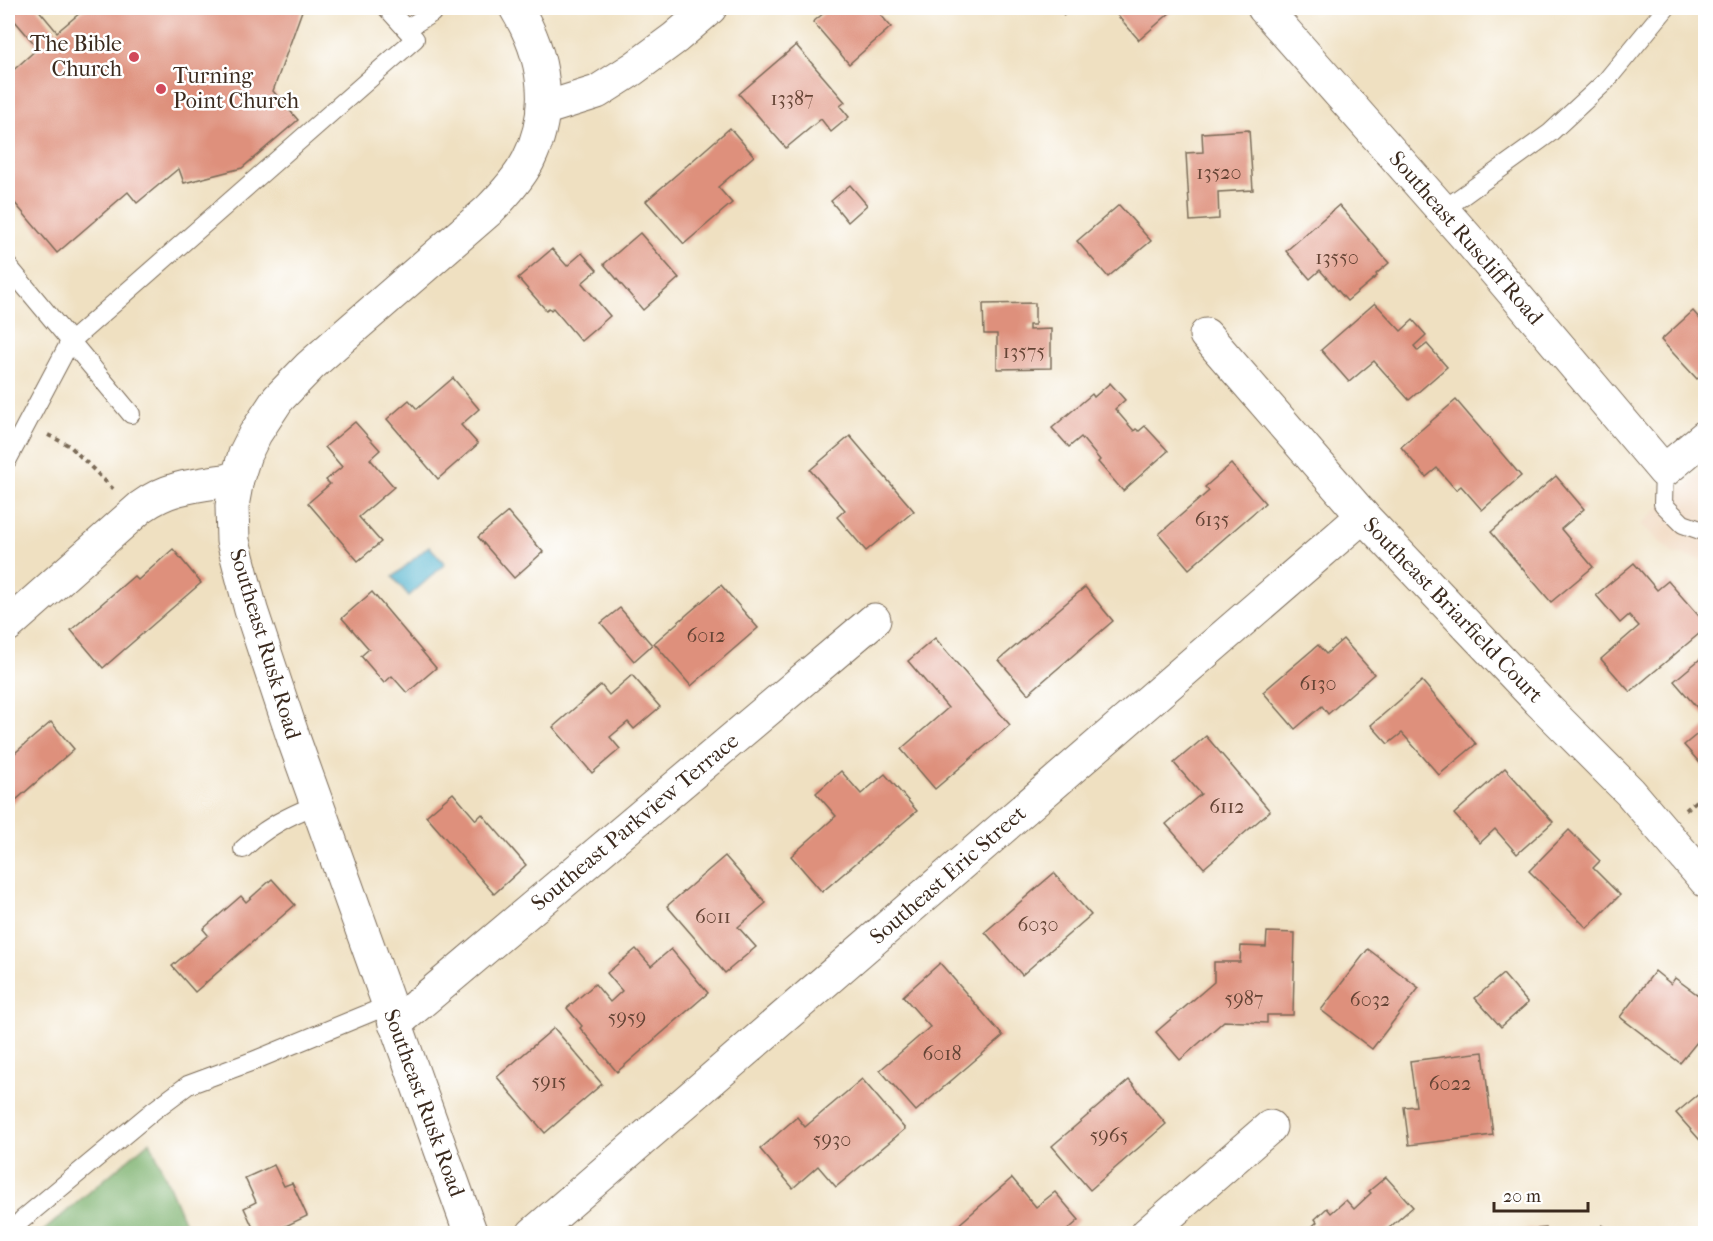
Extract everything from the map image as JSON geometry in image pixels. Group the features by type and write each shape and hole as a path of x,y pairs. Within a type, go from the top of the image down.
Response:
{"street":[{"name":"Southeast Rusk Road","path":"471,1233 250,610 233,541 232,506 245,454 278,399 336,343 471,228 503,196 521,172 534,147 543,109 541,64 528,28 516,8"},
{"path":"543,109 597,92 675,38 710,8"},
{"name":"Southeast Ruscliff Road","path":"1264,8 1443,210 1664,471"},
{"name":"Southeast Briarfield Court","path":"1206,335 1363,516 1539,701 1630,792 1706,881"},
{"path":"1664,471 1706,436"},
{"path":"8,625 154,497 168,491 237,479"},
{"name":"Southeast Eric Street","path":"533,1233 1363,516"},
{"name":"Southeast Parkview Terrace","path":"392,1015 874,620"},
{"path":"1147,1233 1269,1127"}],"lane":[{"path":"8,459 70,342 415,39 387,8"},
{"path":"406,29 436,8"},
{"path":"1443,210 1550,133 1606,81 1666,8"},
{"path":"8,266 131,414"},
{"path":"1664,471 1663,504 1683,524 1706,532"},
{"path":"243,849 259,834 288,816 318,804"},
{"path":"8,1233 153,1111 188,1085 392,1015"}],"path":[{"path":"26,425 70,446 118,494"}],"shaded area":[{"path":"1705,468 1705,561 1672,553 1641,524"}],"green space":[{"path":"150,1141 189,1233 41,1233"}],"water":[{"path":"429,546 445,564 409,596 393,577"}],"building":[{"path":"8,8 37,8 57,32 86,8 303,8 273,91 298,120 242,168 184,183 178,169 137,203 128,192 57,253 8,195 8,75 38,48 8,13"},
{"path":"830,8 875,8 891,27 849,64 813,22"},
{"path":"1058,8 1072,8 1064,15"},
{"path":"1111,8 1169,8 1172,11 1139,40"},
{"path":"796,45 845,102 840,106 849,117 831,132 821,119 786,148 739,94"},
{"path":"730,128 754,156 718,187 732,203 684,244 646,201"},
{"path":"1249,130 1253,190 1218,192 1219,219 1190,221 1186,153 1203,152 1202,133"},
{"path":"850,185 867,205 848,222 831,201"},
{"path":"1119,205 1151,241 1108,277 1077,241"},
{"path":"1339,205 1389,263 1347,301 1320,270 1310,279 1286,251"},
{"path":"640,233 679,278 643,310 604,264"},
{"path":"552,249 567,266 582,253 597,270 582,283 610,316 581,341 553,308 546,310 518,278"},
{"path":"1035,303 1035,325 1029,325 1029,330 1051,329 1051,368 997,369 997,334 984,334 983,304"},
{"path":"1375,303 1401,331 1413,320 1426,335 1414,346 1418,351 1427,344 1447,367 1409,400 1374,361 1349,382 1321,350"},
{"path":"1693,311 1706,326 1706,372 1697,379 1661,340"},
{"path":"453,378 479,409 461,425 478,444 438,479 387,419 409,400 417,409"},
{"path":"1110,383 1125,400 1115,409 1134,431 1136,429 1139,431 1145,426 1168,451 1123,491 1098,462 1100,460 1081,437 1069,447 1052,428 1092,394 1094,397"},
{"path":"1456,400 1521,476 1482,510 1461,486 1456,490 1437,468 1426,477 1401,447"},
{"path":"355,422 380,450 370,459 394,487 359,517 381,542 358,561 308,503 330,484 326,480 342,467 325,447"},
{"path":"850,436 914,511 866,551 837,517 845,510 810,470"},
{"path":"1231,464 1265,503 1189,569 1159,534 1209,491 1205,487"},
{"path":"1556,476 1584,509 1561,529 1593,567 1551,602 1491,532"},
{"path":"508,512 543,552 514,578 478,537"},
{"path":"173,549 201,583 103,668 71,630 134,576 138,580"},
{"path":"1634,563 1657,590 1668,581 1706,624 1706,628 1630,692 1601,659 1639,626 1629,615 1620,623 1596,595"},
{"path":"721,585 758,628 691,686 654,643"},
{"path":"1085,587 1113,621 1028,694 999,660"},
{"path":"372,592 436,668 407,693 392,676 384,683 361,656 369,649 342,618"},
{"path":"620,608 652,645 634,661 601,623"},
{"path":"935,638 1010,725 935,789 901,749 948,708 908,661"},
{"path":"1343,639 1374,674 1328,714 1322,706 1295,729 1263,692 1318,645 1326,654"},
{"path":"1706,654 1706,718 1674,681"},
{"path":"632,675 660,707 634,729 628,722 610,737 620,749 592,773 553,727 601,685 609,695"},
{"path":"1422,681 1476,744 1439,775 1402,733 1388,744 1371,725"},
{"path":"51,722 74,749 8,807 8,756 9,758"},
{"path":"1706,727 1706,770 1684,745"},
{"path":"1206,736 1270,811 1204,868 1166,824 1201,794 1174,763"},
{"path":"1505,768 1553,822 1517,854 1495,829 1480,843 1454,814"},
{"path":"841,771 861,794 885,774 917,811 822,892 791,856 836,816 816,793"},
{"path":"453,793 476,820 482,814 526,865 494,894 426,816"},
{"path":"1569,830 1600,861 1593,868 1620,895 1587,928 1529,871"},
{"path":"725,856 766,903 738,927 756,947 725,973 667,906"},
{"path":"1054,873 1091,915 1022,975 985,932"},
{"path":"272,879 295,905 195,992 172,966 208,935 203,929 241,896 246,902"},
{"path":"1267,932 1295,933 1293,1015 1267,1015 1267,1023 1224,1021 1180,1060 1156,1032 1214,982 1214,962 1240,962 1241,946 1266,947"},
{"path":"636,949 651,966 671,949 708,993 617,1072 580,1028 582,1026 567,1008 595,984 610,1002 622,991 607,973"},
{"path":"1368,949 1419,988 1372,1049 1321,1010"},
{"path":"940,963 1003,1036 916,1111 880,1070 930,1027 903,996"},
{"path":"1655,971 1671,984 1675,978 1706,1001 1706,1031 1680,1063 1620,1017"},
{"path":"1503,974 1528,1003 1501,1027 1475,998"},
{"path":"554,1028 602,1084 545,1133 497,1077"},
{"path":"1483,1052 1493,1135 1409,1145 1404,1107 1416,1106 1410,1061"},
{"path":"862,1079 905,1129 836,1187 818,1166 793,1188 760,1149 797,1117 805,1127"},
{"path":"1129,1080 1166,1124 1090,1190 1052,1146"},
{"path":"1706,1088 1706,1147 1676,1113"},
{"path":"274,1165 284,1186 292,1183 307,1216 271,1233 270,1229 256,1234 244,1208 256,1202 245,1178"},
{"path":"1386,1177 1413,1207 1382,1234 1304,1234 1327,1208 1331,1213 1346,1200 1354,1209 1371,1193 1369,1191"},
{"path":"1012,1178 1036,1207 1055,1192 1079,1220 1063,1234 948,1234"},
{"path":"1602,1225 1617,1234 1597,1234"},
{"path":"1546,1228 1546,1234 1502,1234 1502,1232"}],"place":[{"name":"The Bible Church","path":"134,57"},
{"name":"Turning Point Church","path":"161,89"}]}
